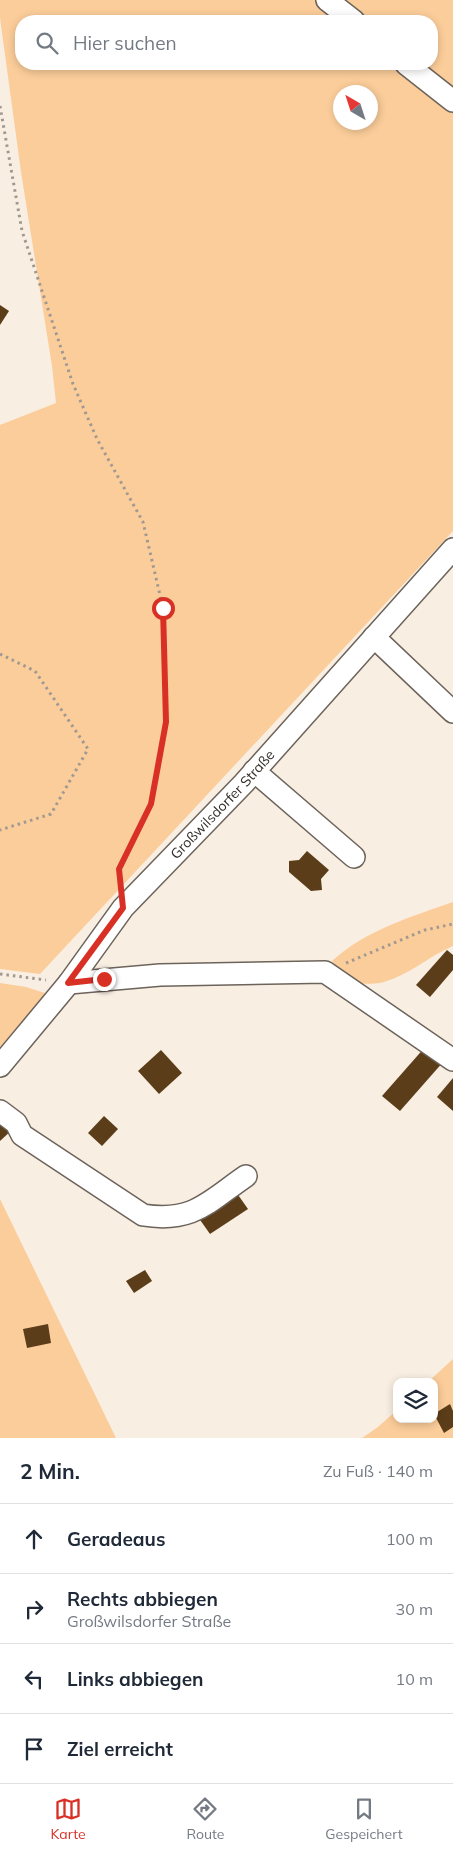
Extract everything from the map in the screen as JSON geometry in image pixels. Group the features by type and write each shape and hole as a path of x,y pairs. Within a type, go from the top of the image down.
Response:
{"street":[{"path":"327,0 346,15"},
{"path":"414,70 453,101"},
{"name":"Großwilsdorfer Straße","path":"0,1066 68,983 123,908 254,771 453,549"},
{"path":"374,637 453,712"},
{"path":"254,771 354,857"},
{"path":"68,983 160,975 325,972 453,1060"},
{"path":"0,1111 16,1123 22,1136 143,1215 162,1218 182,1216 195,1211 246,1176"}],"path":[{"path":"0,106 25,240 73,384 97,439 143,522 163,608 166,722 151,804 119,869 123,908"},
{"path":"0,654 35,671 88,749 50,814 0,830"},
{"path":"325,972 425,930 453,924"},
{"path":"0,974 68,983"}],"shaded area":[{"path":"0,0 453,0 453,531 40,974 0,969 0,425 56,403 52,366 21,172 0,18"},
{"path":"453,902 453,946 402,975 380,983 348,984 332,961 345,950 374,933 405,919"},
{"path":"0,983 26,987 48,994 0,1051"},
{"path":"0,1199 116,1438 0,1438"},
{"path":"453,1359 453,1438 362,1438 393,1414 393,1423 438,1423 438,1378 432,1378"}],"building":[{"path":"0,305 9,311 0,325"},
{"path":"307,851 329,870 321,879 322,890 311,891 289,872 289,861 299,860"},
{"path":"447,950 453,955 453,970 430,997 416,985"},
{"path":"426,1046 444,1061 400,1111 382,1096"},
{"path":"161,1050 182,1073 159,1094 138,1071"},
{"path":"453,1078 453,1111 437,1097"},
{"path":"104,1116 118,1129 102,1146 88,1133"},
{"path":"6,1120 13,1129 0,1141 0,1125"},
{"path":"236,1192 248,1209 210,1234 198,1217"},
{"path":"145,1270 152,1281 134,1293 126,1281"},
{"path":"48,1324 51,1343 27,1348 23,1329"},
{"path":"450,1404 453,1411 453,1427 444,1433 438,1422 438,1412"}],"route":[{"path":"104,979 68,983 123,908 119,869 151,804 166,722 163,608"}]}
